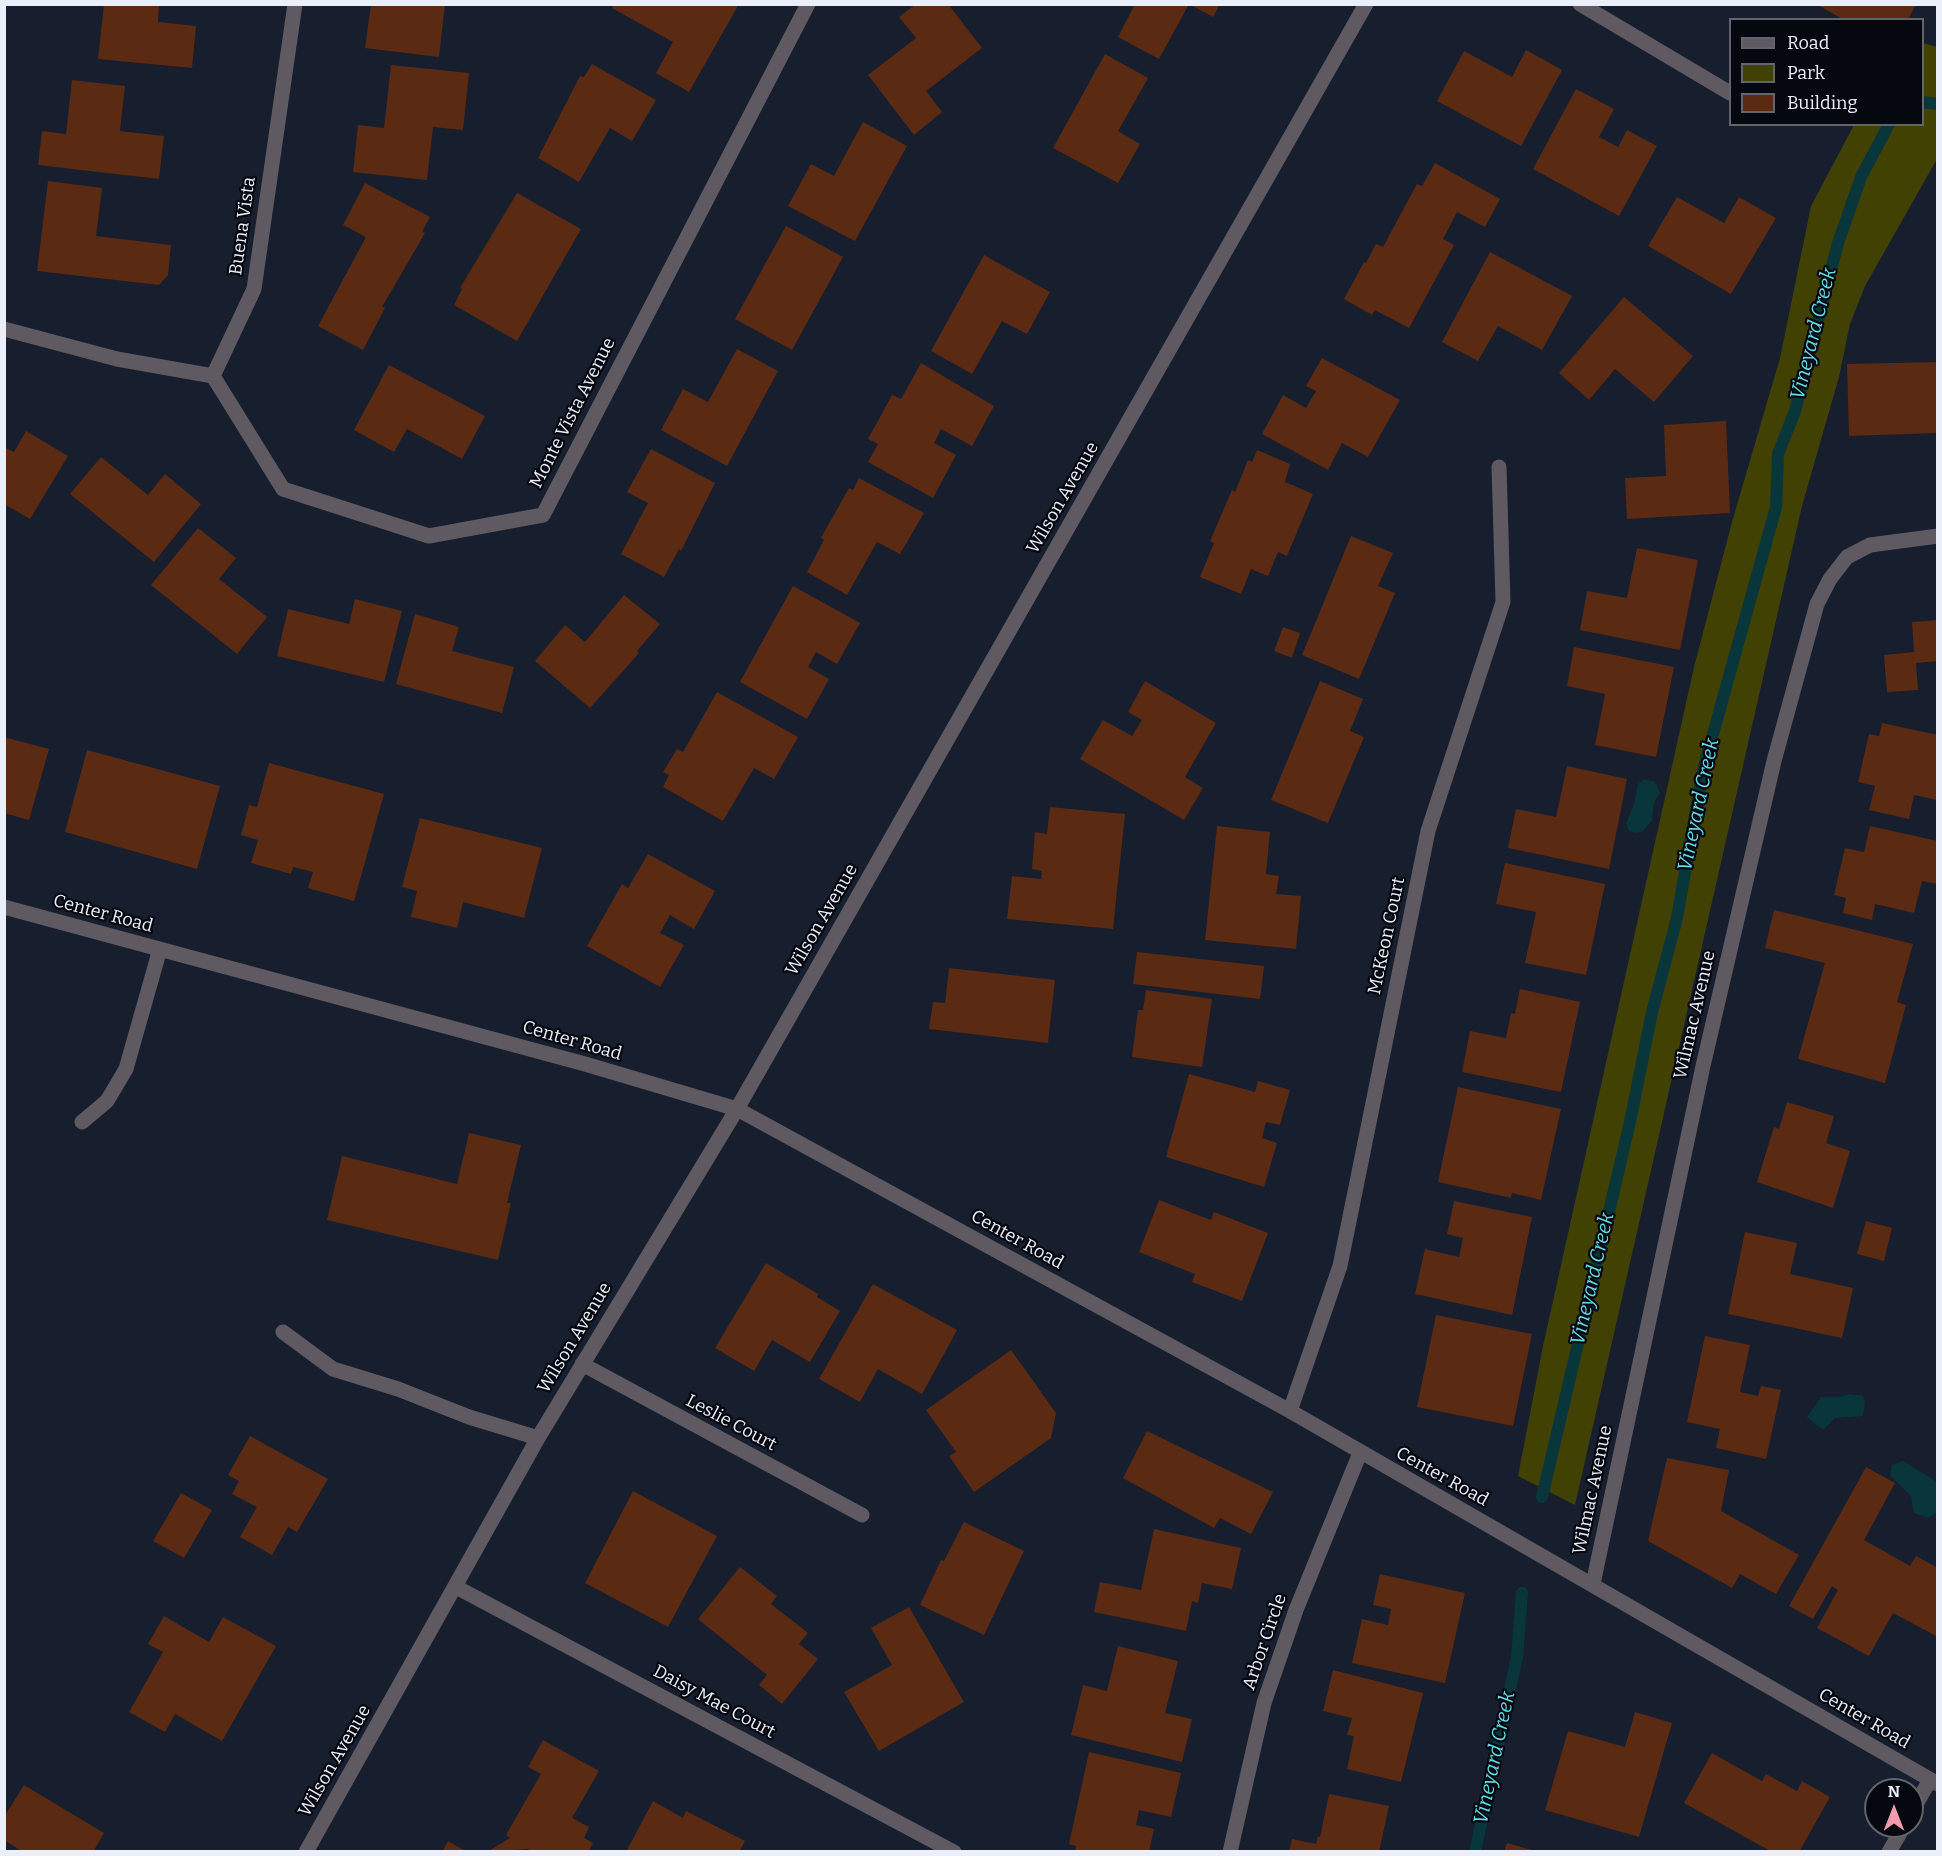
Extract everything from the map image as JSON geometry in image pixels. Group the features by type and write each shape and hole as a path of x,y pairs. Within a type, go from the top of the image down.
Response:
{"street":[{"name":"Buena Vista","path":"213,375 254,289 295,4"},
{"name":"Monte Vista Avenue","path":"213,375 283,489 429,536 543,515 808,4"},
{"name":"Wilson Avenue","path":"306,1851 538,1438 737,1109 1366,4"},
{"path":"1580,4 1729,92"},
{"path":"4,329 117,359 213,375"},
{"name":"McKeon Court","path":"1290,1411 1340,1266 1428,831 1503,602 1498,467"},
{"name":"Wilmac Avenue","path":"1593,1584 1703,1066 1774,761 1817,604 1830,579 1847,557 1869,545 1938,536"},
{"name":"Center Road","path":"4,908 585,1064 737,1109 1290,1411 1934,1782"},
{"path":"82,1122 106,1101 126,1069 160,949"},
{"path":"283,1332 310,1355 333,1370 398,1389 470,1417 538,1438"},
{"name":"Leslie Court","path":"582,1364 862,1515"},
{"name":"Arbor Circle","path":"1230,1851 1264,1703 1296,1610 1360,1453"},
{"name":"Daisy Mae Court","path":"456,1587 954,1851"},
{"path":"1924,1795 1934,1782"},
{"path":"1889,1851 1897,1838"}],"green space":[{"path":"1924,43 1937,47 1937,159 1865,286 1850,324 1839,377 1802,506 1575,1505 1518,1476 1543,1346 1694,667 1732,522 1780,358 1811,206 1853,126 1924,126"}],"shaded area":[{"path":"1645,779 1655,782 1660,793 1654,802 1652,821 1642,832 1636,833 1629,831 1626,823 1634,805 1638,784"},
{"path":"1850,1394 1863,1396 1865,1402 1863,1416 1835,1418 1823,1430 1807,1417 1821,1397 1841,1397"},
{"path":"1903,1461 1937,1482 1937,1511 1928,1518 1914,1513 1911,1496 1890,1475 1892,1465"}],"building":[{"path":"104,4 159,4 158,22 196,26 192,68 98,59"},
{"path":"371,4 445,4 439,57 365,48"},
{"path":"614,4 739,4 689,92 656,73 673,42 612,8"},
{"path":"916,4 948,4 982,48 926,91 942,112 914,135 868,75 916,38 899,17"},
{"path":"1135,4 1189,4 1159,59 1118,37"},
{"path":"1189,4 1220,4 1213,17"},
{"path":"1816,4 1916,4 1909,18 1840,18"},
{"path":"1526,50 1562,70 1521,146 1437,101 1464,51 1512,77"},
{"path":"1105,54 1148,78 1118,131 1140,144 1118,183 1053,148"},
{"path":"592,64 656,100 632,141 610,128 579,182 538,158 580,76 584,77"},
{"path":"391,65 469,73 463,130 433,127 427,180 353,172 358,125 384,128"},
{"path":"72,80 125,86 120,131 164,136 159,179 38,165 42,131 66,134"},
{"path":"1576,89 1614,109 1599,137 1618,147 1627,130 1657,146 1619,216 1533,169"},
{"path":"863,122 907,146 855,241 788,206 811,164 834,176"},
{"path":"1435,163 1500,199 1485,227 1457,212 1443,239 1454,245 1409,328 1375,310 1372,315 1344,299 1376,244 1383,247 1417,184 1422,186"},
{"path":"48,181 102,188 96,236 171,245 168,275 159,285 37,271"},
{"path":"365,183 430,217 422,232 425,233 382,307 385,308 363,350 318,326 366,237 343,225"},
{"path":"517,193 581,229 517,341 454,305 462,289 460,288"},
{"path":"1677,197 1724,223 1739,197 1776,218 1731,294 1648,246"},
{"path":"786,226 843,257 792,350 735,319"},
{"path":"1490,252 1572,296 1542,350 1498,326 1478,361 1442,342"},
{"path":"984,255 1050,292 1027,334 1002,321 972,374 931,351"},
{"path":"1624,297 1693,356 1654,402 1615,369 1589,400 1559,373"},
{"path":"737,349 778,371 727,466 661,430 683,389 708,402"},
{"path":"1322,358 1400,400 1368,457 1342,443 1328,470 1262,434 1283,395 1306,408 1316,391 1306,386"},
{"path":"1938,362 1938,433 1849,436 1847,364"},
{"path":"921,363 994,406 972,446 941,429 934,443 956,455 933,498 868,462 878,444 868,439 892,395 901,399"},
{"path":"389,365 485,416 462,459 407,429 394,452 354,430"},
{"path":"1726,421 1730,513 1627,519 1625,478 1666,476 1664,425"},
{"path":"26,431 68,456 30,519 4,504 4,447 14,452"},
{"path":"651,449 715,483 681,551 679,549 664,577 621,554 648,503 627,492"},
{"path":"1257,450 1290,464 1285,482 1313,494 1287,556 1278,552 1268,576 1251,569 1241,594 1200,577 1214,543 1210,541 1232,490 1235,492 1248,460 1252,462"},
{"path":"101,457 148,495 165,474 201,504 154,562 70,494"},
{"path":"859,478 924,513 900,554 877,542 847,595 807,572 824,540 821,538 849,488 853,490"},
{"path":"198,528 236,558 219,579 267,617 237,654 151,585"},
{"path":"1351,536 1393,553 1378,586 1395,593 1359,679 1302,655"},
{"path":"1637,548 1698,560 1680,650 1580,630 1587,591 1627,598"},
{"path":"793,586 860,623 837,664 816,652 808,667 829,679 807,719 740,682"},
{"path":"624,595 660,624 637,651 639,653 590,708 535,661 565,625 585,642"},
{"path":"355,599 402,611 384,682 277,656 288,609 349,624"},
{"path":"415,614 459,627 452,651 514,667 502,713 396,684"},
{"path":"1938,620 1938,661 1916,663 1918,690 1887,692 1884,655 1914,652 1912,622"},
{"path":"1283,627 1300,633 1292,658 1274,651"},
{"path":"1574,647 1674,667 1656,757 1595,745 1605,694 1567,686"},
{"path":"1145,681 1216,723 1185,777 1203,788 1184,820 1080,759 1103,720 1132,736 1142,720 1128,712"},
{"path":"1320,681 1363,699 1350,731 1364,737 1328,823 1271,800"},
{"path":"717,692 798,737 774,779 754,768 723,821 663,787 669,775 663,772 677,749 683,752"},
{"path":"1882,723 1938,735 1937,800 1914,795 1909,819 1869,810 1875,786 1858,782 1869,734 1879,736"},
{"path":"4,737 49,749 29,820 4,813"},
{"path":"87,750 220,786 197,869 65,832"},
{"path":"269,763 384,794 354,901 308,888 313,872 293,867 291,874 251,863 258,840 241,835 249,805 257,807"},
{"path":"1567,766 1627,779 1609,869 1508,848 1516,809 1556,817"},
{"path":"1050,807 1125,814 1113,929 1007,919 1012,876 1041,879 1042,871 1032,869 1035,832 1047,834"},
{"path":"420,818 542,848 524,918 463,902 457,928 411,917 417,891 402,887"},
{"path":"1217,826 1270,832 1266,874 1279,876 1276,894 1301,896 1296,949 1205,940"},
{"path":"1870,826 1938,841 1938,884 1922,881 1914,913 1875,904 1872,920 1843,913 1846,898 1834,895 1845,848 1864,852"},
{"path":"648,854 715,891 694,929 670,915 660,933 684,945 660,987 587,946 622,884 628,888"},
{"path":"1505,863 1605,884 1586,975 1525,963 1536,912 1496,904"},
{"path":"1774,910 1913,944 1897,1002 1906,1005 1885,1083 1798,1059 1825,963 1765,948"},
{"path":"1137,952 1264,966 1260,999 1133,984"},
{"path":"949,968 1055,980 1048,1043 929,1029 933,1002 945,1003"},
{"path":"1520,989 1580,1002 1561,1092 1462,1072 1470,1031 1506,1038 1511,1013 1515,1014"},
{"path":"1146,990 1212,999 1202,1067 1132,1057 1138,1010 1143,1010"},
{"path":"1189,1074 1255,1092 1258,1081 1290,1090 1280,1125 1266,1122 1262,1138 1277,1143 1264,1187 1166,1157"},
{"path":"1458,1087 1561,1109 1541,1200 1512,1193 1511,1198 1438,1182"},
{"path":"1787,1102 1834,1116 1826,1143 1850,1151 1833,1208 1757,1182 1774,1127 1779,1129"},
{"path":"469,1133 521,1145 507,1203 511,1203 498,1260 327,1220 342,1156 457,1184"},
{"path":"1159,1200 1211,1220 1214,1212 1268,1233 1242,1301 1192,1282 1195,1274 1139,1252"},
{"path":"1454,1201 1532,1217 1512,1315 1415,1294 1425,1249 1459,1257 1463,1238 1447,1234"},
{"path":"1866,1221 1892,1228 1884,1261 1857,1254"},
{"path":"1745,1232 1797,1243 1790,1274 1853,1288 1842,1338 1728,1314"},
{"path":"766,1263 818,1294 817,1297 840,1311 810,1362 772,1340 754,1371 715,1348"},
{"path":"873,1284 957,1330 922,1394 878,1369 860,1402 819,1379"},
{"path":"1436,1315 1532,1334 1513,1426 1417,1407"},
{"path":"1705,1336 1750,1345 1740,1392 1758,1396 1761,1386 1781,1390 1766,1459 1716,1448 1720,1429 1687,1422"},
{"path":"1011,1350 1056,1413 1051,1438 974,1492 949,1456 956,1452 926,1410"},
{"path":"1147,1431 1273,1492 1251,1534 1220,1518 1214,1528 1123,1478"},
{"path":"250,1436 328,1479 297,1532 288,1527 272,1555 240,1537 257,1507 232,1494 239,1481 228,1475"},
{"path":"1667,1458 1729,1470 1721,1511 1799,1555 1776,1594 1740,1574 1732,1588 1648,1541"},
{"path":"1866,1467 1895,1483 1864,1540 1910,1566 1916,1556 1938,1568 1938,1637 1893,1613 1869,1656 1817,1628 1838,1590 1832,1586 1813,1619 1789,1606"},
{"path":"633,1491 717,1536 668,1627 585,1583"},
{"path":"181,1493 212,1510 184,1558 153,1541"},
{"path":"964,1522 1024,1551 984,1635 920,1605 941,1560 944,1561"},
{"path":"1154,1529 1241,1548 1232,1589 1202,1583 1198,1603 1192,1601 1186,1631 1094,1612 1100,1582 1141,1590"},
{"path":"740,1567 777,1596 771,1604 808,1633 799,1644 818,1659 782,1704 759,1685 767,1675 698,1619"},
{"path":"1380,1574 1465,1593 1445,1683 1352,1663 1362,1619 1388,1625 1391,1609 1373,1605"},
{"path":"909,1607 964,1702 879,1751 844,1692 892,1665 871,1628"},
{"path":"164,1616 209,1642 223,1617 276,1646 222,1741 175,1714 165,1732 129,1712 163,1652 148,1644"},
{"path":"1118,1646 1178,1661 1165,1713 1192,1719 1182,1762 1071,1735 1083,1685 1107,1691"},
{"path":"1333,1670 1423,1693 1401,1782 1347,1769 1354,1736 1347,1735 1352,1718 1323,1711"},
{"path":"1635,1712 1672,1723 1639,1837 1545,1810 1568,1731 1625,1747"},
{"path":"543,1740 599,1771 572,1818 589,1827 584,1838 593,1843 588,1852 532,1852 528,1849 487,1852 510,1838 506,1835 541,1774 528,1767"},
{"path":"1089,1752 1181,1773 1171,1817 1139,1810 1136,1825 1154,1829 1149,1852 1075,1852 1076,1846 1069,1844"},
{"path":"1712,1753 1762,1781 1766,1774 1797,1791 1802,1781 1830,1797 1799,1852 1772,1852 1684,1803"},
{"path":"24,1785 104,1833 93,1852 23,1852 4,1840 4,1817"},
{"path":"1329,1794 1389,1806 1379,1852 1289,1852 1292,1839 1316,1844 1318,1836 1320,1837"},
{"path":"653,1801 683,1818 686,1811 745,1841 739,1852 626,1852"},
{"path":"448,1841 467,1852 442,1852"},
{"path":"1507,1843 1535,1851 1535,1852 1504,1852"}],"waterway":[{"name":"Vineyard Creek","path":"1924,102 1938,104"},
{"name":"Vineyard Creek","path":"1542,1497 1630,1122 1652,1012 1677,918 1703,770 1776,507 1778,454 1795,411 1838,243 1861,177 1888,126"},
{"name":"Vineyard Creek","path":"1475,1852 1517,1657 1522,1593"}]}
